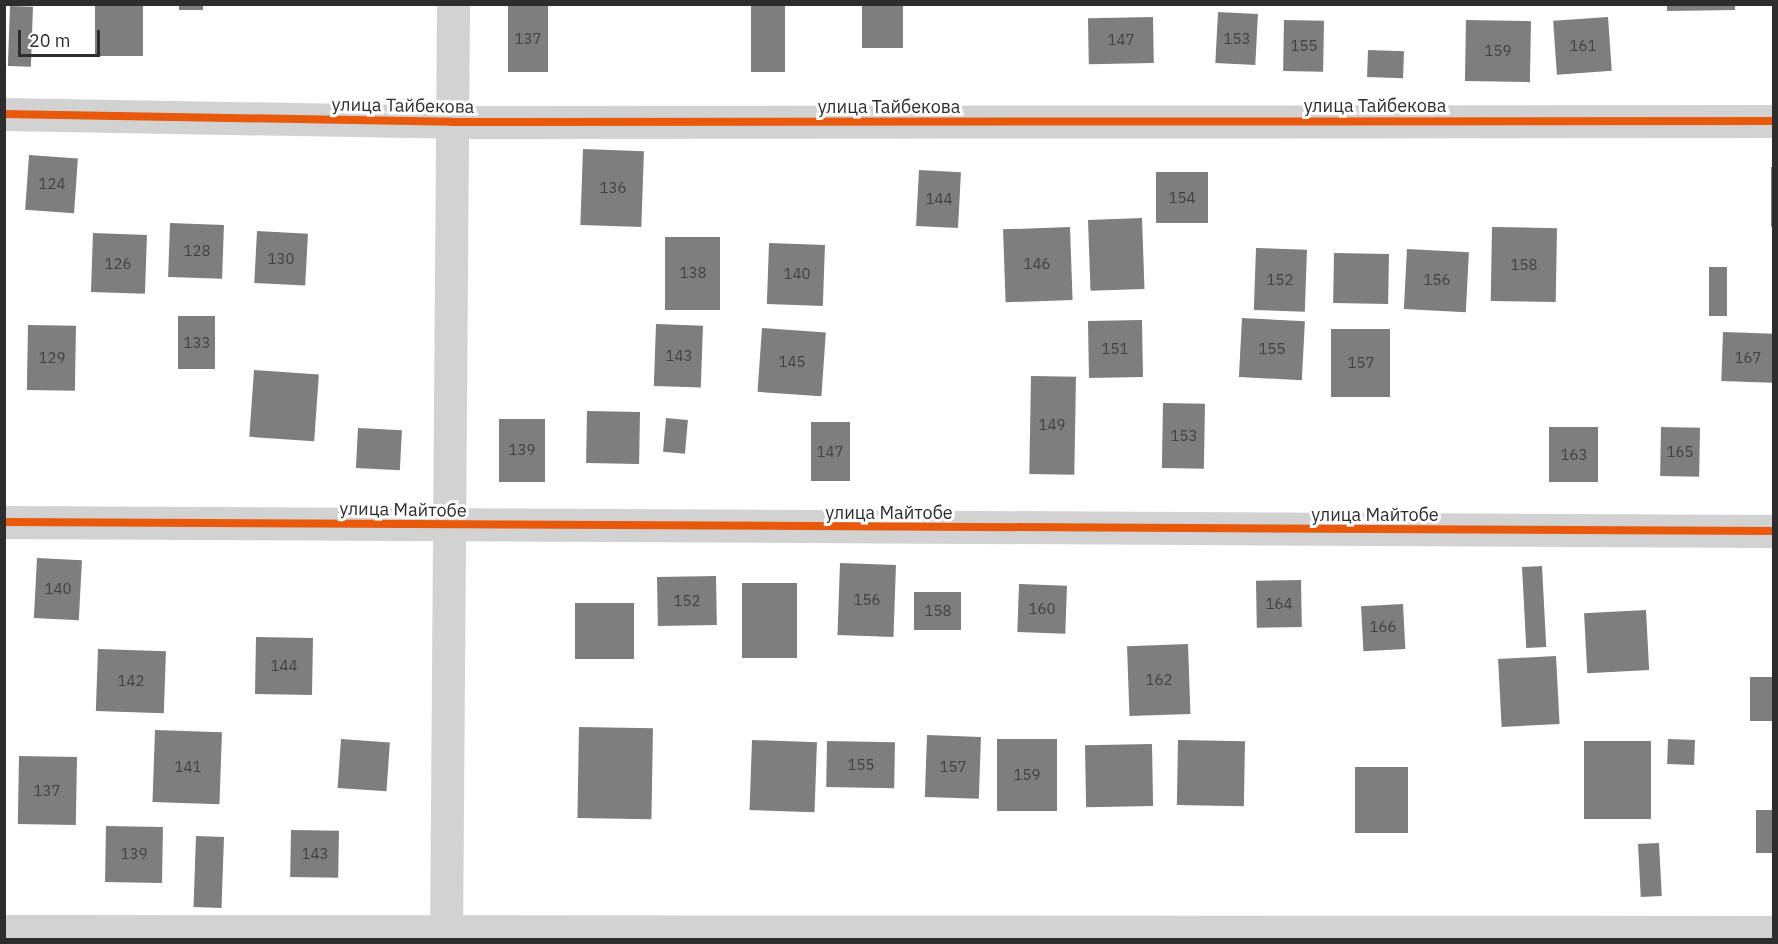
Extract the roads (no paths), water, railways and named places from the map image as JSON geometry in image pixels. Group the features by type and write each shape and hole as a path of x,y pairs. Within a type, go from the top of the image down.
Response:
{"street":[{"path":"446,936 453,4"},
{"name":"улица Тайбекова","path":"4,114 452,122 1773,121"},
{"name":"улица Майтобе","path":"4,522 1773,531"},
{"path":"4,931 446,936 1773,932"}]}
